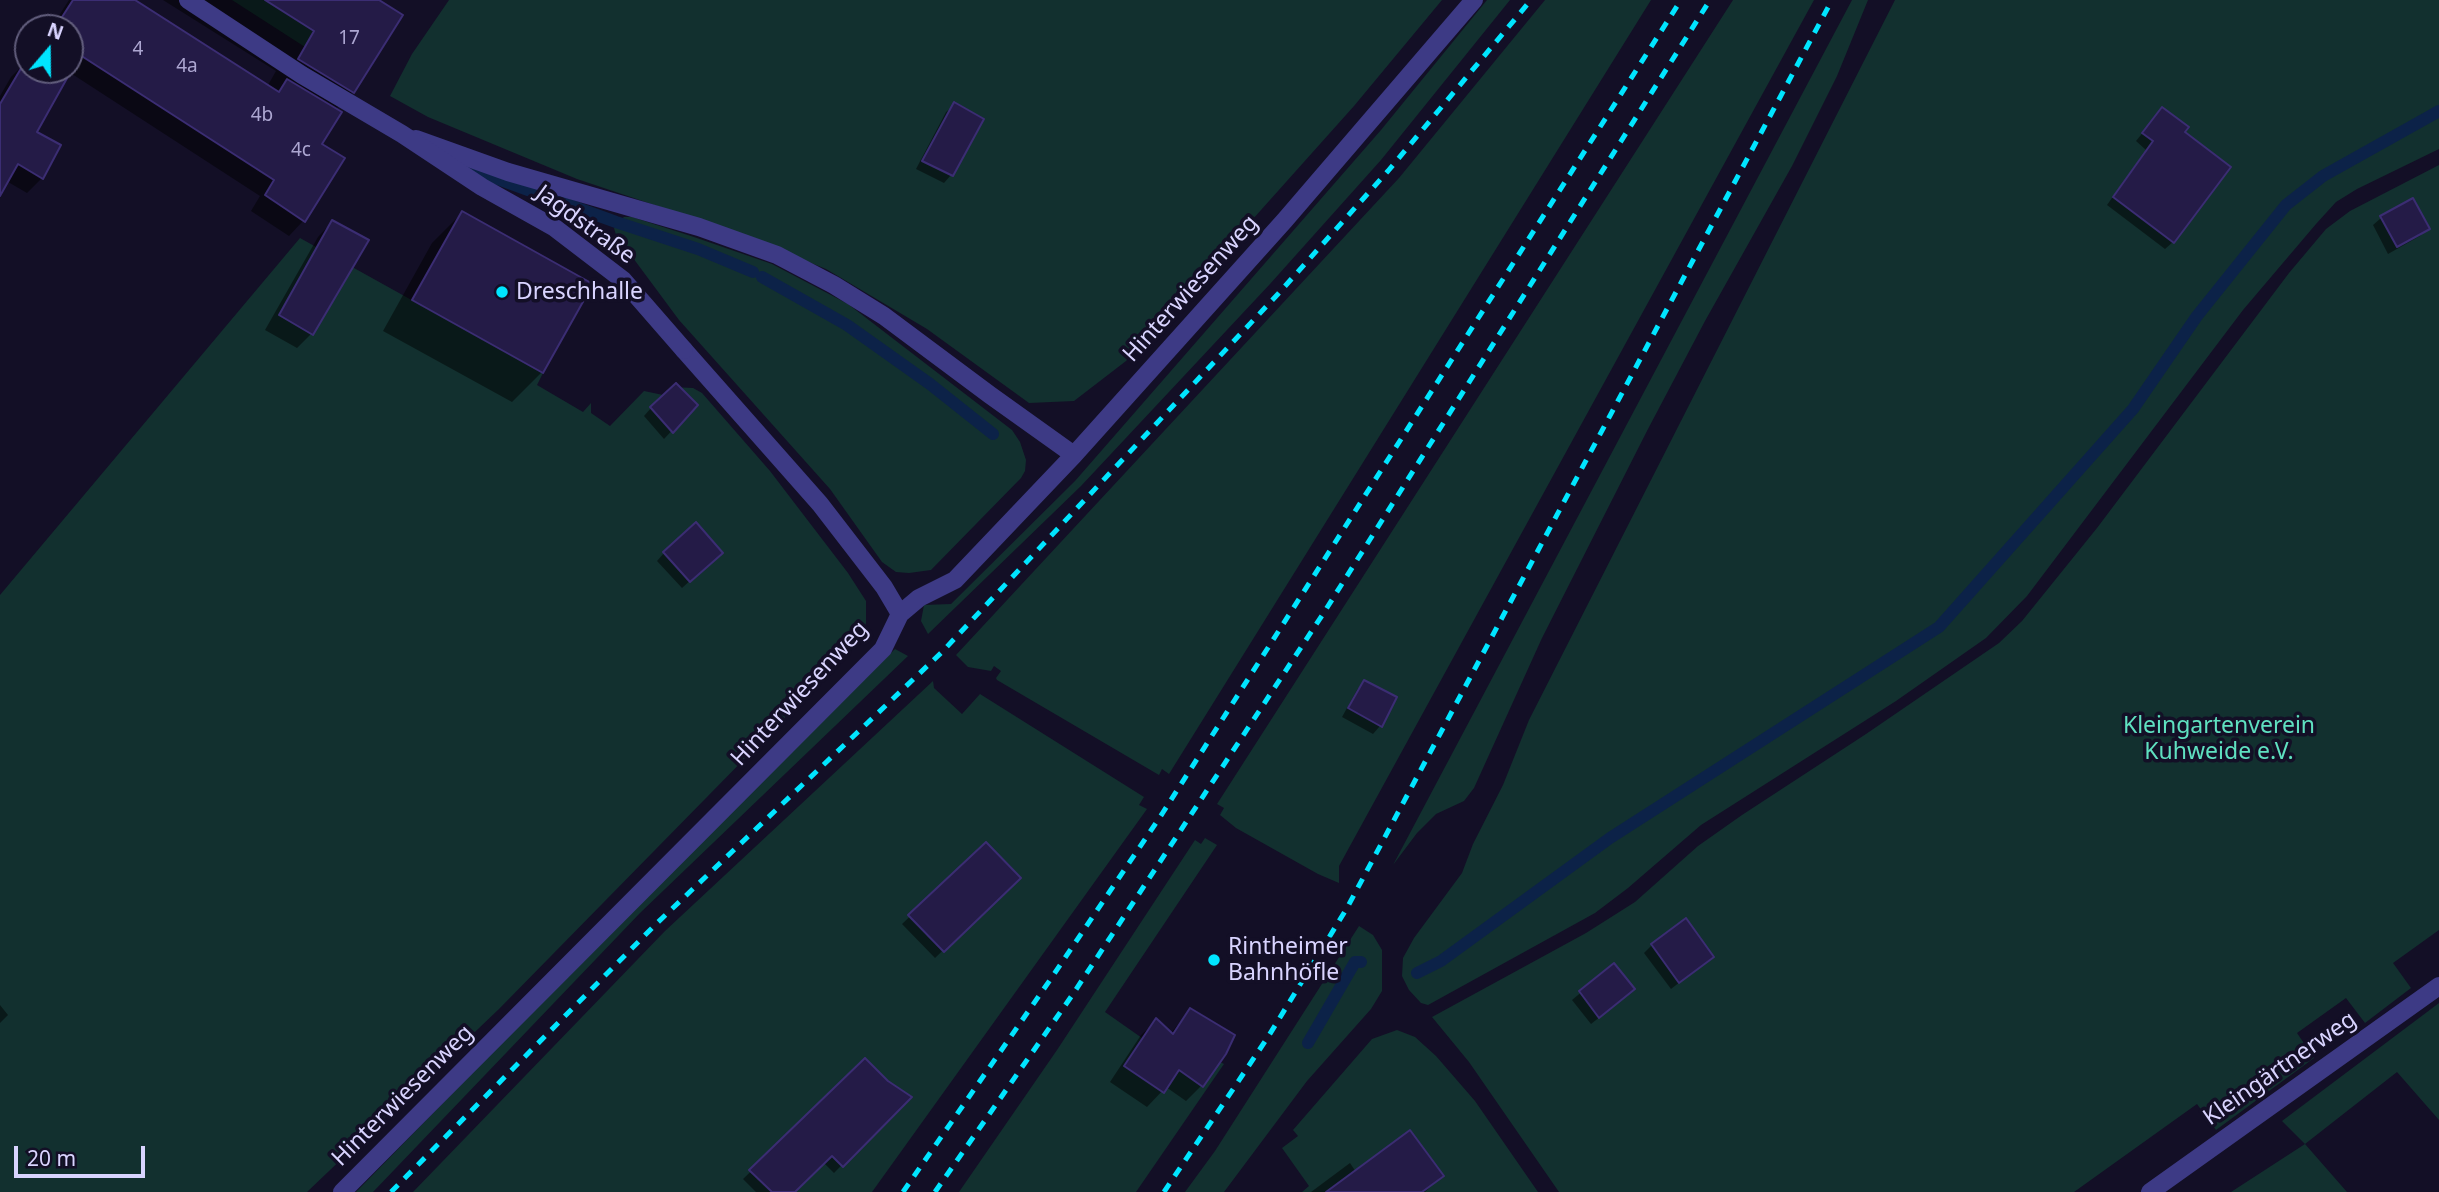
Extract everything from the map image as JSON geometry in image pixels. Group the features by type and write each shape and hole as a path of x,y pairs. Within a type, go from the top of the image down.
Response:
{"street":[{"name":"Jagdstraße","path":"188,0 302,75 402,134 482,187 555,228 623,280 820,504 884,587 900,614"},
{"name":"Hinterwiesenweg","path":"342,1192 883,649 900,614 919,598 955,580 1074,455 1285,220 1474,0"},
{"path":"402,134 508,172 699,227 777,255 834,285 884,316 1074,455"},
{"name":"Kleingärtnerweg","path":"2150,1192 2439,986"}],"green space":[{"path":"232,0 265,0 314,31 305,47"},
{"path":"449,0 1442,0 1354,106 1126,361 1074,401 1029,403 927,329 826,269 732,231 577,179 428,117 390,96 412,54"},
{"path":"1487,0 1510,0 1381,160 1270,284 1081,486 928,634 921,621 924,605 951,604 1075,481 1381,130"},
{"path":"1545,0 1651,0 1169,774 1162,769 1159,775 997,680 1001,671 994,666 991,671 968,667 956,655 1399,178"},
{"path":"1733,0 1814,0 1339,866 1339,883 1318,874 1236,828 1220,815 1224,808 1217,804"},
{"path":"1852,0 1868,0 1837,76 1792,166 1648,429 1542,638 1474,788 1464,801 1436,814 1417,833 1393,865"},
{"path":"1895,0 2439,0 2439,149 2336,202 2243,310 2027,596 1986,638 1896,701 1701,825 1595,913 1428,1005 1421,1003 1409,990 1402,976 1403,958 1414,938 1462,873 1473,844 1503,785 1529,720"},
{"name":"Kleingartenverein Kuhweide e.V.","path":"2439,165 2439,930 2393,963 2411,988 2365,1023 2346,998 2297,1033 2314,1058 2216,1130 2197,1104 2074,1192 1559,1192 1469,1062 1432,1017 1586,933 1635,902 1698,846 1999,643 2022,621 2097,528 2289,273 2326,229 2350,211"},
{"path":"624,217 632,217 772,264 848,304 1012,430 1020,442 1026,460 1021,478 931,570 896,572 882,562 830,489 679,320 616,235 614,228"},
{"path":"300,238 543,373 537,385 583,412 591,403 591,413 610,426 644,391 663,395 672,387 693,388 702,393 770,471 848,573 866,601 866,623 862,639 499,1009 307,1192 0,1192 0,595"},
{"path":"895,649 908,656 640,913 373,1192 356,1192 667,874"},
{"path":"933,681 934,688 962,714 980,694 1144,797 1139,805 1147,809 872,1192 413,1192 665,931"},
{"path":"1205,838 1217,845 1105,1012 1142,1038 1124,1066 1163,1092 1179,1070 1203,1087 1220,1062 1224,1064 1136,1192 959,1192 1057,1050 1195,840 1201,844"},
{"path":"1359,926 1373,935 1382,950 1382,991 1371,1009 1307,1081 1224,1192 1185,1192 1215,1151"},
{"path":"2439,1003 2439,1120 2397,1072 2305,1144 2282,1121"},
{"path":"1397,1030 1415,1037 1436,1056 1475,1101 1538,1192 1302,1192 1309,1186 1282,1148 1298,1136 1293,1130 1372,1039"},
{"path":"2305,1144 2347,1192 2231,1192"}],"building":[{"path":"73,0 135,0 279,92 287,79 342,112 322,144 345,158 305,222 265,195 274,180 84,58 84,14 64,14"},
{"path":"265,0 379,0 403,15 354,93 298,59 314,31"},
{"path":"14,80 14,84 64,84 37,132 61,145 43,179 18,164 0,196 0,104"},
{"path":"954,102 984,119 953,176 922,161"},
{"path":"2162,107 2189,127 2185,132 2231,167 2174,243 2113,197 2153,141 2142,133"},
{"path":"2413,198 2430,229 2397,247 2380,216"},
{"name":"Dreschhalle","path":"462,211 593,284 543,373 412,300"},
{"path":"332,220 369,240 313,335 279,315"},
{"path":"676,383 698,405 673,433 650,407"},
{"path":"696,522 723,553 690,582 663,552"},
{"path":"1364,680 1397,697 1382,727 1348,708"},
{"path":"986,842 1021,878 944,952 908,915"},
{"path":"1686,918 1714,957 1679,983 1651,944"},
{"path":"1614,963 1635,989 1599,1018 1579,991"},
{"path":"1190,1008 1235,1035 1226,1054 1203,1087 1179,1070 1164,1093 1124,1066 1156,1018 1173,1034"},
{"path":"865,1058 888,1081 912,1097 843,1167 832,1156 795,1192 772,1192 749,1170"},
{"path":"1410,1130 1444,1176 1422,1192 1326,1192"}],"waterway":[{"path":"1417,973 1441,961 1610,838 1939,627 2133,409 2197,316 2286,205 2323,176 2439,111"},
{"path":"454,163 698,249 753,272"},
{"path":"762,277 847,325 930,384 993,434"},
{"path":"1308,1043 1355,962 1361,962"}],"railway":[{"path":"391,1192 655,925 942,652 1278,294 1388,171 1531,0"},
{"path":"903,1192 1162,814 1681,0"},
{"path":"935,1192 1073,994 1323,614 1710,0"},
{"path":"1164,1192 1268,1037 1347,908 1832,0"}],"place":[{"name":"Dreschhalle","path":"502,292"},
{"name":"Rintheimer Bahnhöfle","path":"1214,960"}]}
